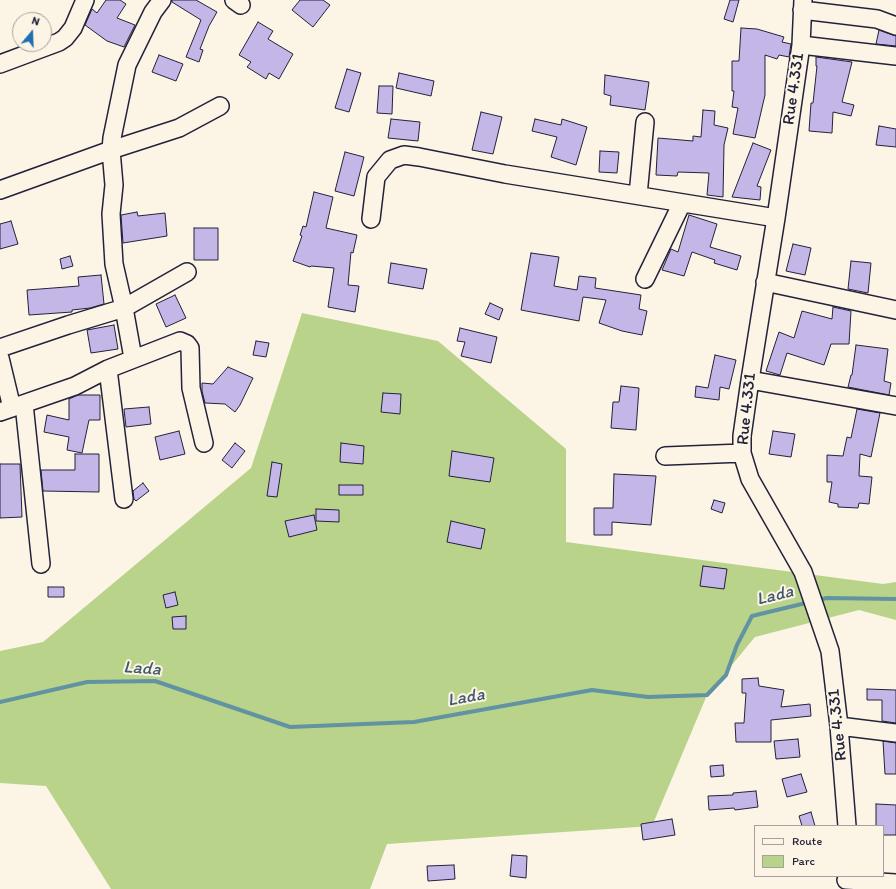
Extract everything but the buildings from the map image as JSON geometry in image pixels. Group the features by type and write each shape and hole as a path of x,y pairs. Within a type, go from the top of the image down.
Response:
{"street":[{"path":"0,64 59,42 65,38 73,28 85,0"},
{"path":"133,358 114,264 111,214 114,185 112,138 127,65 153,12 162,0"},
{"path":"802,5 877,19 896,26"},
{"name":"Rue 4.331","path":"802,5 801,45 776,218 750,380 742,436 742,453 750,479 803,572 830,651 839,726 847,825"},
{"path":"801,45 896,56"},
{"path":"0,190 179,128 220,106"},
{"path":"638,195 645,122"},
{"path":"371,219 376,177 390,160 404,155 506,174 776,218"},
{"path":"645,279 682,203"},
{"path":"0,348 124,308 186,272"},
{"path":"765,282 896,310"},
{"path":"12,408 75,386 133,358 180,340 187,344 190,348 191,388 204,443"},
{"path":"0,358 12,408 41,564"},
{"path":"108,369 124,499"},
{"path":"750,380 896,406"},
{"path":"665,456 742,453"},
{"path":"839,726 896,734"},
{"path":"846,882 896,883"}],"green space":[{"path":"302,313 438,341 566,449 566,542 883,584 896,582 896,620 859,610 755,637 707,695 652,826 387,844 370,889 111,889 46,786 0,783 0,651 43,642 251,468"}],"waterway":[{"name":"Lada","path":"817,600 827,598 896,599"},
{"name":"Lada","path":"0,702 87,682 155,681 290,727 414,722 592,690 648,697 707,695 726,675 737,645 752,616 810,602"}]}
